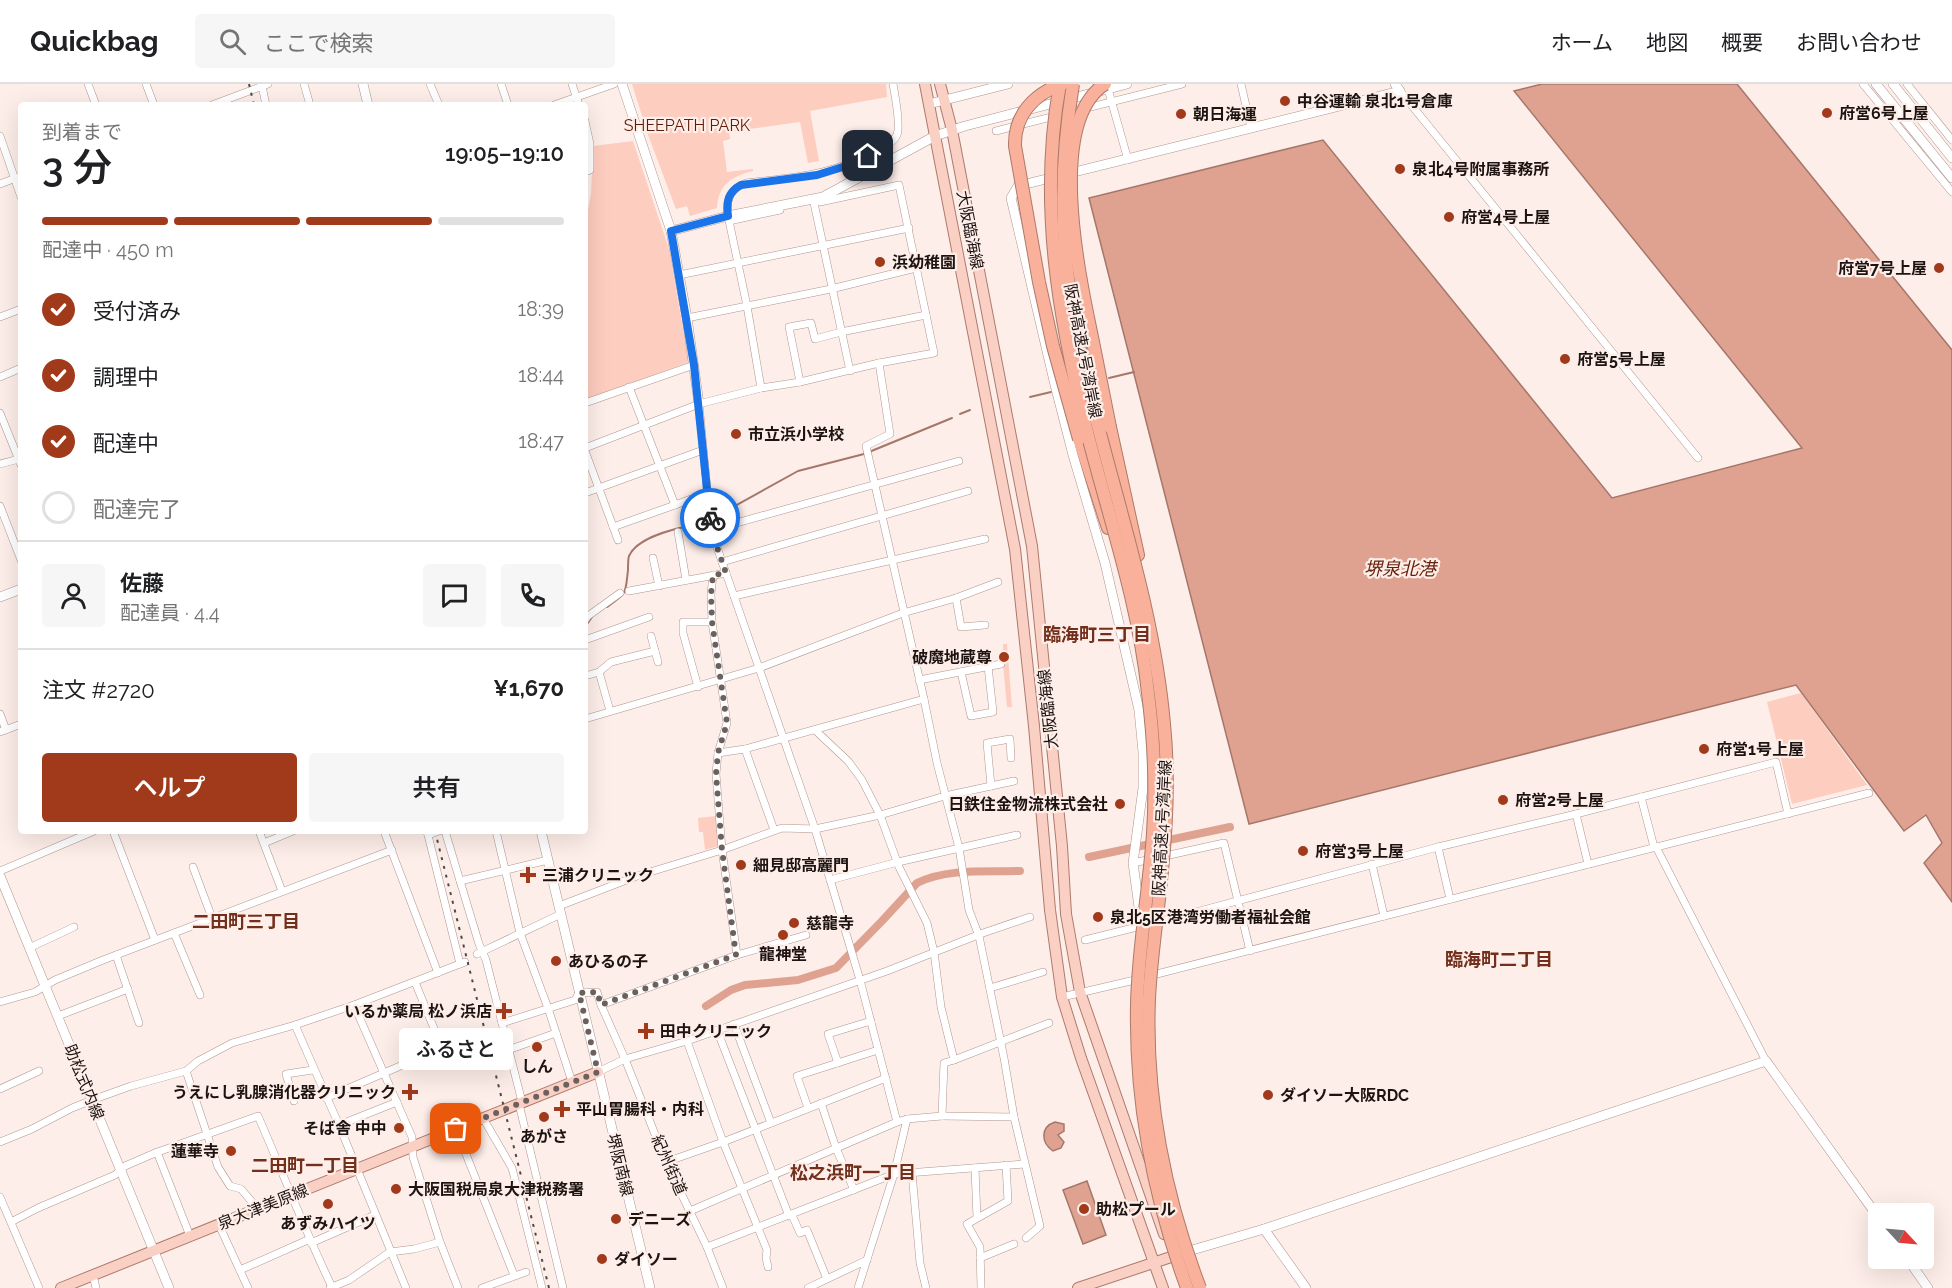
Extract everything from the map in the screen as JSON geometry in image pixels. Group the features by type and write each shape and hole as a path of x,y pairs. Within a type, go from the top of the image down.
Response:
{"highway":[{"name":"阪神高速4号湾岸線","path":"1061,84 1054,126 1050,208 1052,249 1070,361 1127,577 1148,688 1155,764 1153,834 1138,994 1139,1067 1146,1134 1161,1208 1185,1288"},
{"path":"1061,84 1043,92 1026,109 1015,131 1015,146 1039,282 1053,346 1095,492 1127,577"},
{"name":"阪神高速4号湾岸線","path":"1073,84 1065,143 1062,205 1064,246 1076,328 1099,431 1154,644 1164,724 1167,798 1165,844 1153,944 1149,1003 1152,1077 1158,1133 1170,1198 1200,1288"},
{"path":"1106,86 1099,88 1087,100 1075,134 1072,182 1073,238 1112,437 1142,569 1154,644"}],"main road":[{"name":"大阪臨海線","path":"925,84 1015,549 1036,738 1050,910 1062,997 1081,1058 1163,1288"},
{"name":"大阪臨海線","path":"940,84 952,130 1032,546 1062,846 1066,914 1080,992 1172,1257 1185,1288"},
{"name":"泉大津美原線","path":"61,1288 598,1072"},
{"path":"1078,1288 1172,1257"}],"street":[{"path":"88,84 95,102"},
{"path":"146,84 153,102"},
{"path":"304,84 309,102"},
{"path":"363,84 367,102"},
{"path":"430,84 438,102"},
{"path":"501,84 507,102"},
{"path":"572,84 578,101 614,84"},
{"path":"622,84 671,231 694,365 711,524 722,562 815,829 860,980 897,1122"},
{"path":"761,388 729,218 728,200 732,191 741,185 832,171 868,156 892,141 898,130 894,84"},
{"path":"929,104 1008,84"},
{"path":"671,231 823,196 935,136 1106,86 1127,84"},
{"path":"996,131 1182,84"},
{"path":"1241,84 1251,128"},
{"path":"1863,84 1952,192"},
{"path":"1876,84 1952,178"},
{"path":"1893,84 1952,159"},
{"path":"1907,84 1952,140"},
{"path":"220,102 265,85 266,102"},
{"path":"1106,86 1128,160"},
{"path":"1155,975 1142,926 1133,859 1143,788 1143,752 1139,710 1105,563 1055,385 1011,198 1018,186 1251,128 1398,87 1698,458"},
{"path":"234,97 236,102"},
{"path":"0,136 18,178 0,184"},
{"path":"588,139 590,170 588,170"},
{"path":"588,448 699,404 761,388 800,382 879,363 934,353 899,185 729,218"},
{"path":"814,203 850,371"},
{"path":"679,275 909,228"},
{"path":"687,318 831,288 916,267"},
{"path":"0,317 18,310"},
{"path":"800,382 789,327 811,323 815,339 926,315"},
{"path":"879,363 890,434 866,446 867,452 958,848 969,910 979,936 1014,1117 1040,1226 1026,1238"},
{"path":"588,402 694,365"},
{"path":"0,377 18,369"},
{"path":"629,387 675,505"},
{"path":"0,412 18,457"},
{"path":"588,492 703,450"},
{"path":"588,457 618,540"},
{"path":"711,524 959,461"},
{"path":"0,464 18,462"},
{"path":"722,562 968,491"},
{"path":"613,527 707,493"},
{"path":"0,506 18,552"},
{"path":"678,532 686,580"},
{"path":"734,596 985,539"},
{"path":"653,558 659,586"},
{"path":"629,591 726,573"},
{"path":"713,575 712,622 727,723 718,753 716,774 722,850 736,955"},
{"path":"588,717 759,668 903,613 956,598 998,582"},
{"path":"0,597 18,590"},
{"path":"588,616 621,593"},
{"path":"956,598 961,627 986,625"},
{"path":"588,639 649,617"},
{"path":"698,687 682,633 682,622 712,622"},
{"path":"651,636 658,662"},
{"path":"588,675 599,672 611,662 655,651"},
{"path":"919,680 1001,664"},
{"path":"961,672 971,716 993,712 988,666"},
{"path":"599,672 610,711"},
{"path":"718,753 745,749 924,699"},
{"path":"0,714 3,731 18,725"},
{"path":"815,730 848,761 862,780 880,814 897,862 927,923 934,952 941,1006 954,1060"},
{"path":"991,786 987,743 1010,739 1011,758"},
{"path":"745,749 774,830"},
{"path":"1085,940 1372,864 1776,762 1788,814"},
{"path":"480,953 560,910 637,876 722,850 774,830 782,828 815,829 1014,781"},
{"path":"1062,997 1869,793"},
{"path":"1641,797 1655,847 1766,1061 1868,1203"},
{"path":"1576,814 1588,864"},
{"path":"0,871 87,834"},
{"path":"114,834 155,940"},
{"path":"260,834 282,891"},
{"path":"264,843 286,834"},
{"path":"385,834 438,973"},
{"path":"0,1142 92,1100 131,1086 186,1071 198,1061 232,1043 295,1026 462,963 427,834"},
{"path":"446,834 480,953 486,960 563,1288"},
{"path":"497,834 520,933 572,1082"},
{"name":"堺阪南線","path":"542,834 650,1288"},
{"path":"830,880 897,862 1017,835"},
{"path":"1133,859 1224,843 1250,951"},
{"path":"1438,847 1450,899"},
{"path":"0,1002 35,992 55,980 116,955 392,850"},
{"path":"460,881 548,860"},
{"path":"1372,864 1384,916"},
{"path":"193,867 212,918"},
{"name":"助松式内線","path":"0,876 169,1288"},
{"path":"598,1072 625,1059 687,1041 1030,917"},
{"path":"29,948 74,927"},
{"path":"174,933 201,995"},
{"path":"502,1023 575,1000 579,993 597,992 601,1005 736,955 806,935"},
{"path":"116,955 139,1023"},
{"path":"990,988 1043,972"},
{"path":"326,1098 442,1048 415,982"},
{"path":"58,1016 128,989"},
{"path":"354,1005 412,1137 413,1157 440,1242 458,1288"},
{"name":"紀州街道","path":"601,1005 666,1162 707,1247 723,1288"},
{"path":"838,1063 828,1034 871,1021"},
{"path":"942,1116 944,1063 1049,1023"},
{"path":"734,1024 771,1123"},
{"path":"295,1026 339,1125 406,1288"},
{"path":"717,1030 790,1216 800,1233 807,1230 827,1279"},
{"path":"508,1050 556,1033"},
{"path":"687,1041 741,1190 767,1250 768,1267"},
{"path":"808,1108 798,1076 878,1050"},
{"path":"1172,1257 1766,1061"},
{"path":"294,1101 286,1074 313,1070"},
{"path":"0,1089 39,1071"},
{"path":"186,1071 218,1167 230,1186 241,1189 258,1209"},
{"path":"666,1162 886,1078"},
{"path":"339,1125 397,1102"},
{"path":"821,1103 836,1148 854,1190"},
{"path":"11,1222 115,1175 120,1169 157,1152 258,1116 331,1287 349,1280 390,1251 414,1249 440,1242"},
{"path":"690,1212 907,1119 942,1116 1014,1117"},
{"path":"483,1118 512,1168 542,1288"},
{"path":"858,1288 894,1174 907,1119"},
{"path":"456,1129 514,1275"},
{"path":"157,1152 190,1236"},
{"path":"707,1247 894,1174 1024,1164"},
{"path":"981,1288 980,1247 967,1224 1008,1201 1006,1165"},
{"path":"975,1168 977,1218"},
{"path":"912,1173 920,1263 926,1288"},
{"path":"0,1197 39,1288"},
{"path":"240,1270 375,1215"},
{"path":"219,1225 248,1288"},
{"path":"1264,1228 1306,1288"},
{"path":"980,1258 1014,1244"},
{"path":"808,1288 867,1260"},
{"path":"1915,1269 1929,1288"},
{"path":"482,1288 526,1272"},
{"path":"93,1275 96,1288"}],"green space":[{"name":"SHEEPATH PARK","path":"632,84 886,84 887,97 810,111 819,161 808,163 800,122 729,132 730,139 723,141 727,172 753,169 753,171 733,179 723,188 717,208 690,216 687,206 676,209 648,135"},
{"path":"633,141 669,249 689,362 588,399 588,210 593,146"},
{"path":"1003,644 1007,644 1012,707 1007,707"},
{"path":"1801,693 1867,785 1792,804 1767,702"},
{"path":"716,816 719,846 705,850 703,832 699,832 698,818"}],"water":[{"name":"堺泉北港","path":"1542,84 1737,84 1952,350 1952,902 1924,863 1942,843 1926,815 1904,831 1796,685 1249,824 1089,198 1323,140 1612,498 1802,448 1514,91"},
{"path":"1055,1122 1064,1124 1064,1131 1058,1135 1064,1142 1061,1148 1053,1151 1046,1144 1044,1135 1050,1124"},
{"name":"助松プール","path":"1087,1181 1106,1235 1083,1244 1063,1190"}],"waterway":[{"path":"1109,378 1134,372"},
{"path":"1030,397 1051,392"},
{"path":"960,414 970,410"},
{"path":"869,452 952,418"},
{"path":"715,517 798,471 864,454"},
{"path":"607,607 624,592 629,557 642,542 686,526 705,523"},
{"path":"588,623 592,617"},
{"path":"1089,857 1230,827"},
{"path":"706,1006 731,990 745,985 798,980 836,968 917,883 954,873 1020,871"}],"railway":[{"path":"249,84 253,102"},
{"path":"436,834 549,1288"}],"way so far":[{"path":"456,1129 598,1072 579,993 597,992 601,1005 736,955 722,850 716,774 718,753 727,723 712,622 711,594 713,575 726,573 711,530 710,518"}],"place":[{"name":"中谷運輸 泉北1号倉庫","path":"1285,101"},
{"name":"府営6号上屋","path":"1827,113"},
{"name":"朝日海運","path":"1181,114"},
{"name":"泉北4号附属事務所","path":"1400,169"},
{"name":"府営4号上屋","path":"1449,217"},
{"name":"浜幼稚園","path":"880,262"},
{"name":"府営7号上屋","path":"1939,268"},
{"name":"府営5号上屋","path":"1565,359"},
{"name":"市立浜小学校","path":"736,434"},
{"name":"破魔地蔵尊","path":"1004,657"},
{"name":"府営1号上屋","path":"1704,749"},
{"name":"府営2号上屋","path":"1503,800"},
{"name":"日鉄住金物流株式会社","path":"1120,804"},
{"name":"府営3号上屋","path":"1303,851"},
{"name":"細見邸高麗門","path":"741,865"},
{"name":"三浦クリニック","path":"528,875"},
{"name":"泉北5区港湾労働者福祉会館","path":"1098,917"},
{"name":"慈龍寺","path":"794,923"},
{"name":"龍神堂","path":"783,935"},
{"name":"あひるの子","path":"556,961"},
{"name":"いるか薬局 松ノ浜店","path":"504,1011"},
{"name":"田中クリニック","path":"646,1031"},
{"name":"しん","path":"537,1047"},
{"name":"うえにし乳腺消化器クリニック","path":"410,1092"},
{"name":"ダイソー大阪RDC","path":"1268,1095"},
{"name":"平山胃腸科・内科","path":"562,1109"},
{"name":"あがさ","path":"544,1117"},
{"name":"そば舎 中中","path":"399,1128"},
{"name":"ふるさと","path":"456,1129"},
{"name":"蓮華寺","path":"231,1151"},
{"name":"大阪国税局泉大津税務署","path":"396,1189"},
{"name":"あずみハイツ","path":"328,1204"},
{"name":"助松プール","path":"1084,1209"},
{"name":"デニーズ","path":"616,1219"},
{"name":"ダイソー","path":"602,1259"}],"district":[{"name":"臨海町三丁目","path":"1097,634"},
{"name":"二田町三丁目","path":"246,921"},
{"name":"臨海町二丁目","path":"1499,959"},
{"name":"二田町一丁目","path":"305,1165"},
{"name":"松之浜町一丁目","path":"853,1172"}],"route":[{"path":"710,518 694,365 671,231 728,216 729,195 736,187 746,183 817,175 868,156"}]}
